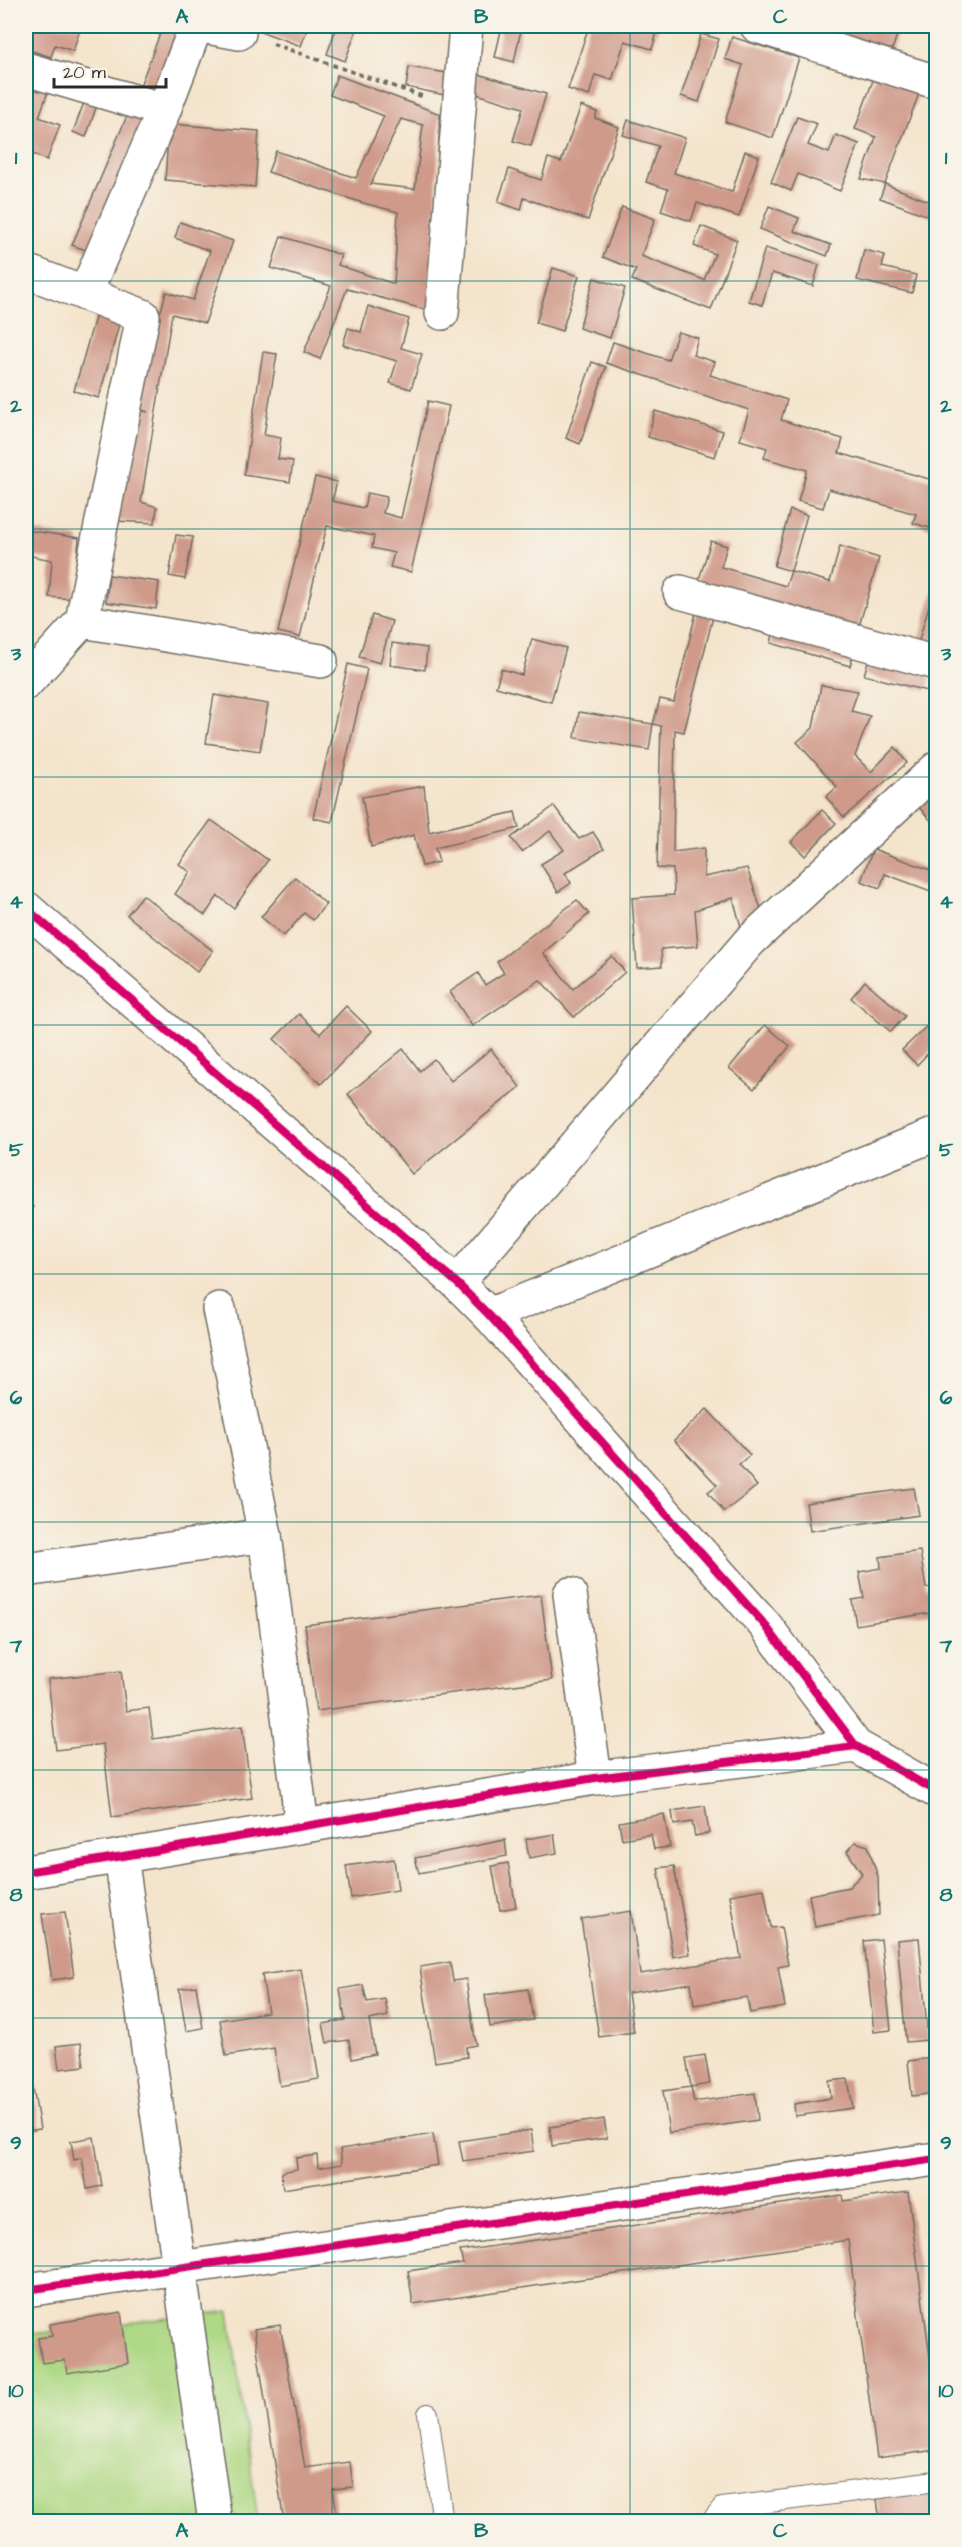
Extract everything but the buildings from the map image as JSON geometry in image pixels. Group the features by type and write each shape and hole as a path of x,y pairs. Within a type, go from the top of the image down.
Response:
{"street":[{"path":"85,294 164,110 196,26"},
{"path":"202,26 239,33"},
{"path":"442,313 466,26"},
{"path":"757,26 936,82"},
{"path":"26,69 164,110"},
{"path":"26,271 143,316 82,621 26,683"},
{"path":"680,592 936,663"},
{"path":"82,621 321,661"},
{"path":"457,1283 749,942 936,769"},
{"path":"26,908 457,1283 489,1315 765,1625 856,1746 936,1791"},
{"path":"489,1315 936,1134"},
{"path":"219,1309 265,1535 302,1826"},
{"path":"26,1570 265,1535"},
{"path":"570,1594 595,1778"},
{"path":"26,1872 595,1778 856,1746"},
{"path":"121,1856 216,2522"},
{"path":"26,2290 936,2159"}],"lane":[{"path":"428,2414 443,2522"},
{"path":"711,2522 722,2508 936,2481"}],"path":[{"path":"239,33 459,109"}],"green space":[{"path":"229,2311 258,2521 26,2521 26,2335"}],"cycle path":[{"path":"26,908 457,1283 489,1315 765,1625 856,1746 936,1791"},
{"path":"26,1872 595,1778 856,1746"},
{"path":"26,2290 936,2159"}]}
